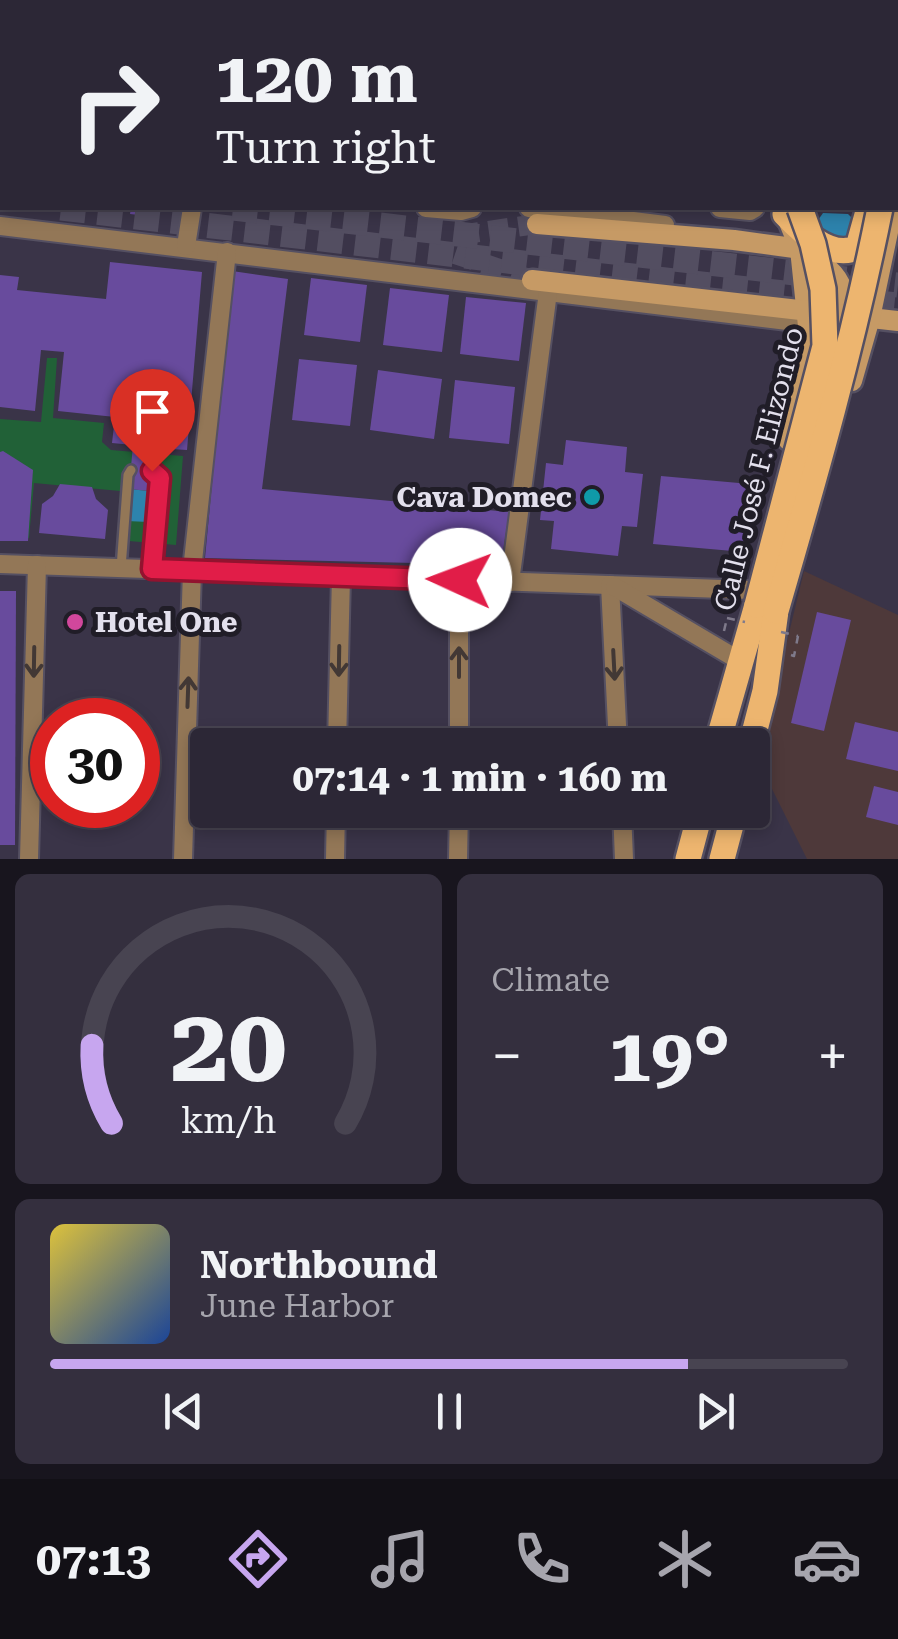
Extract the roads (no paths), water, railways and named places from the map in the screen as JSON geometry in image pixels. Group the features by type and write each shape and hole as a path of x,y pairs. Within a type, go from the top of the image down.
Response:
{"main road":[{"path":"789,210 821,244 851,251 862,240 868,210"},
{"name":"Calle José F. Elizondo","path":"755,728 765,691 761,602 825,346 824,289 813,244 789,210"},
{"name":"Calle José F. Elizondo","path":"721,728 761,602 828,433 880,210"},
{"path":"688,859 696,828"},
{"path":"722,859 730,828"}],"street":[{"path":"186,246 192,210"},
{"path":"767,245 778,239 789,210"},
{"path":"732,686 735,658 761,602 810,345 800,313 800,249 789,210"},
{"path":"765,691 870,318 890,261 893,210"},
{"path":"533,216 890,261"},
{"path":"0,226 898,321"},
{"path":"800,249 840,278 846,295 842,357 848,399"},
{"path":"184,859 192,570 227,252"},
{"path":"800,313 850,271 890,261"},
{"path":"510,582 540,286"},
{"path":"0,564 610,584 761,602"},
{"path":"29,859 36,565"},
{"path":"337,728 340,576"},
{"path":"459,728 460,580"},
{"path":"610,584 735,658"},
{"path":"610,584 617,728"},
{"path":"335,859 336,828"},
{"path":"458,828 458,859"},
{"path":"623,828 624,859"}],"lane":[{"path":"121,568 131,470"},
{"path":"152,471 160,478 152,569"}],"water":[{"path":"823,213 848,214 854,220 854,238 826,239 816,223"},
{"path":"129,489 149,491 148,522 127,521"}],"tunnel":[{"path":"78,210 898,305"},
{"path":"250,210 898,285"},
{"path":"459,235 537,224"},
{"path":"455,254 532,280"}],"place":[{"name":"Cava Domec","path":"592,497"},
{"name":"Hotel One","path":"75,622"}]}
